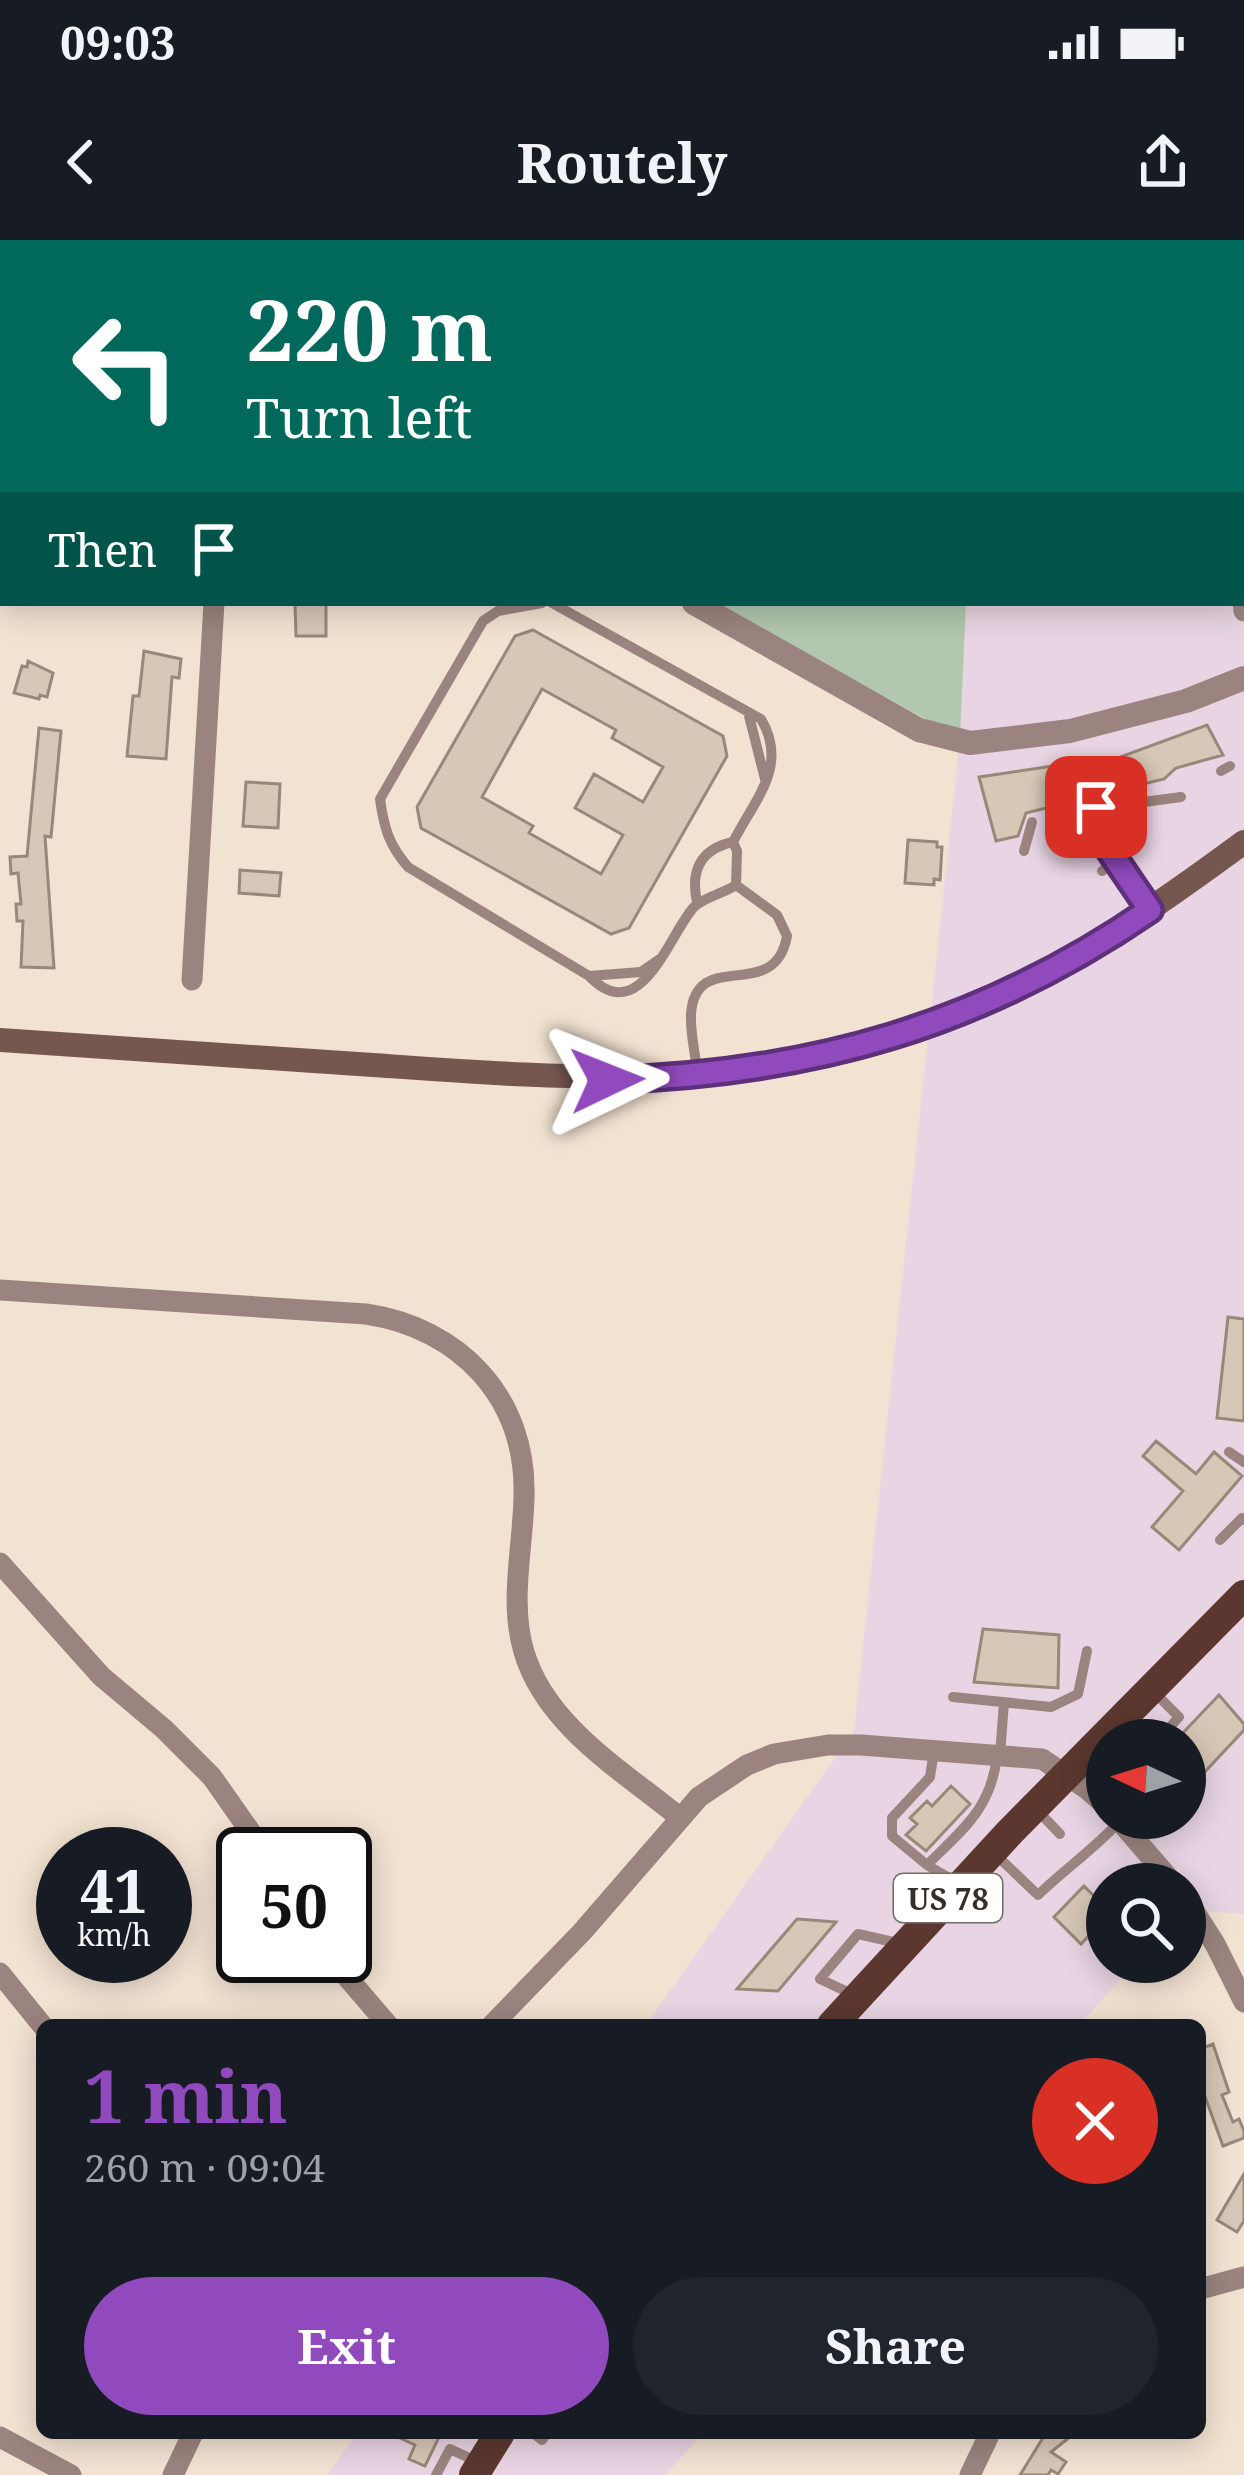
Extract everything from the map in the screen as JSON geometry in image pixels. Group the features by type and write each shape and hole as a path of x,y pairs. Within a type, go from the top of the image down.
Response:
{"main road":[{"path":"0,1040 607,1080 730,1073 794,1063 914,1032 1031,982 1150,910 1244,842"},
{"name":"US 78","path":"837,2019 1001,1842 1244,1594"},
{"path":"477,2469 496,2439"}],"street":[{"path":"191,980 214,606"},
{"path":"699,606 894,718 944,740 996,743 1070,731 1242,685"},
{"path":"0,1290 366,1314 396,1319 451,1345 492,1386 518,1441 524,1496 518,1621 536,1682 572,1728 679,1817"},
{"path":"0,1563 101,1676 212,1777 247,1827"},
{"path":"498,2019 582,1932 679,1817 723,1779 774,1754 828,1745 1042,1759 1086,1789"},
{"path":"1136,1839 1156,1863"},
{"path":"1206,1930 1244,2002"},
{"path":"0,1973 37,2019"},
{"path":"352,1983 383,2019"},
{"path":"1206,2286 1244,2277"},
{"path":"0,2437 71,2475"},
{"path":"172,2475 190,2439"},
{"path":"970,2475 987,2439"}],"lane":[{"path":"526,606 498,611 483,621 380,799 384,830 392,849 408,867 600,987 625,989 640,985 657,969 697,902 694,882 700,862 712,848 733,842 774,764 774,751 760,719 573,607"},
{"path":"1150,910 1105,844 1090,809 1180,797"},
{"path":"1024,851 1032,822"},
{"path":"1102,872 1118,860 1128,840"},
{"path":"733,842 736,885"},
{"path":"697,902 736,885"},
{"path":"697,1074 691,1012 698,992 714,976 764,972 777,964 787,936 777,915 736,885"},
{"path":"1229,1452 1244,1462"},
{"path":"1220,1540 1244,1520"},
{"path":"953,1697 1051,1707 1078,1694 1087,1652"},
{"path":"1150,1688 1177,1719"},
{"path":"927,1865 982,1809 999,1756 1004,1702"},
{"path":"934,1751 930,1777 892,1818 892,1836 961,1885"},
{"path":"1034,1808 1060,1834"},
{"path":"982,1809 1038,1895 1088,1856 1096,1839"},
{"path":"1072,1844 1088,1856"},
{"path":"436,2475 450,2449 477,2469"}],"shaded area":[{"path":"966,606 1244,606 1244,1914 1206,1911 1206,1863 1086,1863 1086,1983 1118,1983 1085,2019 650,2019 854,1731 960,738"},
{"path":"353,2439 698,2439 665,2475 327,2475"}],"green space":[{"path":"719,606 966,606 960,738"}],"building":[{"path":"295,606 326,606 326,636 296,636"},
{"path":"533,630 723,736 727,756 629,928 611,934 421,828 417,807 515,636","holes":["542,689 616,730 612,738 663,767 643,802 594,774 575,808 623,835 601,874 529,833 533,826 482,797"]},
{"path":"144,651 181,659 179,678 172,677 166,759 127,756 133,696 139,696"},
{"path":"28,661 53,673 47,697 14,693"},
{"path":"1207,725 1223,755 1176,768 1164,779 1026,813 1018,836 996,841 979,777 1106,758 1107,762"},
{"path":"39,728 61,731 51,837 45,836 54,968 21,967 18,873 11,874 10,857 27,856"},
{"path":"246,782 280,784 278,828 243,826"},
{"path":"908,840 937,842 942,847 940,880 934,879 934,885 905,883"},
{"path":"240,870 281,873 279,896 239,893"},
{"path":"1228,1317 1244,1319 1244,1421 1217,1418"},
{"path":"1156,1441 1196,1474 1214,1452 1242,1476 1179,1550 1152,1527 1183,1491 1143,1456"},
{"path":"983,1629 1059,1635 1058,1688 974,1682"},
{"path":"1219,1695 1244,1724 1244,1730 1206,1771 1206,1719 1196,1719"},
{"path":"951,1786 970,1804 926,1851 906,1835 917,1824 910,1818 927,1801 932,1806"},
{"path":"1086,1888 1086,1939 1081,1944 1054,1917"},
{"path":"797,1919 836,1922 778,1991 737,1989"},
{"path":"1213,2044 1229,2092 1222,2095 1233,2122 1239,2119 1244,2131 1244,2138 1223,2146 1206,2099 1206,2047"},
{"path":"1244,2174 1244,2221 1237,2232 1217,2220"},
{"path":"402,2439 438,2439 425,2466 409,2459 415,2445"},
{"path":"1042,2439 1067,2439 1051,2452 1066,2462 1058,2474 1051,2470 1048,2475 1020,2475"}],"route":[{"path":"607,1080 730,1073 794,1063 914,1032 1031,982 1150,910 1105,844 1096,807"}]}
